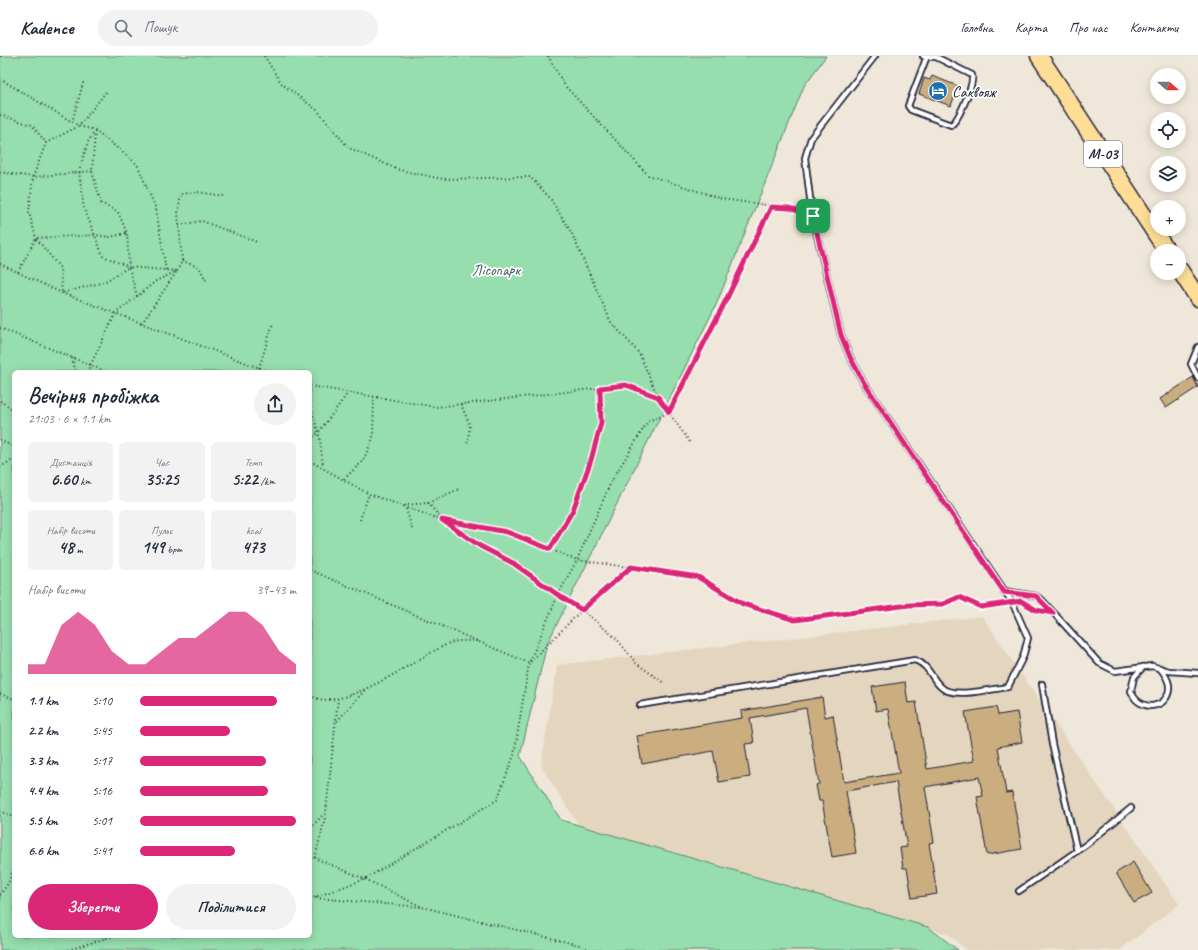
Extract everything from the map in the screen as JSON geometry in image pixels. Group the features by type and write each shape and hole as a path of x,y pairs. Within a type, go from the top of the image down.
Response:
{"highway":[{"name":"М-03","path":"1039,56 1162,244"},
{"path":"1186,280 1198,298"}],"lane":[{"path":"640,705 915,660 924,664 941,687 947,692 959,693 1008,687 1023,658 1028,638 1012,602 864,383 850,357 841,335 813,216 805,158 807,146 811,138 876,56"},
{"path":"923,56 927,56 936,57 972,75 969,90 956,120 950,125 911,110 908,106 927,56"},
{"path":"1198,348 1191,364 1198,378"},
{"path":"1004,592 1036,596 1104,667 1120,671 1143,667 1198,673"},
{"path":"1143,667 1134,677 1131,691 1139,703 1148,706 1162,702 1168,694 1168,680 1160,668"},
{"path":"1042,684 1052,744 1077,851"},
{"path":"1019,891 1077,851 1131,808"}],"path":[{"path":"264,56 282,84 317,110 349,148 399,170 443,178 530,177 550,198 571,232 611,322 639,352 658,397 691,444"},
{"path":"548,56 564,86 648,175 722,199 771,207 789,208 813,216"},
{"path":"0,79 79,126 95,130 137,164 156,209 166,270"},
{"path":"72,122 84,80"},
{"path":"62,293 60,268 36,238 29,212 33,177 46,143 79,126 106,92"},
{"path":"0,111 32,125 46,143"},
{"path":"0,115 4,114"},
{"path":"95,130 92,171 101,203 118,212 127,233 129,267 137,296"},
{"path":"95,130 88,142 79,171 84,208 96,235 103,256 129,267 177,272"},
{"path":"0,172 33,177 79,171 92,171"},
{"path":"142,323 177,272 182,261 178,213 181,194 197,192 224,196"},
{"path":"312,899 365,879 497,800 514,755 529,663 558,595 577,560 611,482 648,421 669,412 771,207"},
{"path":"179,225 202,221 257,242"},
{"path":"36,238 96,235 110,237 127,233"},
{"path":"18,272 36,238"},
{"path":"182,261 199,267 206,280"},
{"path":"0,264 62,293 264,370"},
{"path":"62,293 104,282 129,267"},
{"path":"88,370 116,313 156,281 177,272"},
{"path":"259,368 273,323"},
{"path":"0,328 102,370"},
{"path":"72,358 75,370"},
{"path":"312,386 436,407 626,385 658,397"},
{"path":"550,549 573,510 591,460 601,423 600,388"},
{"path":"312,438 318,433 348,393"},
{"path":"344,479 363,461 373,438 374,397"},
{"path":"0,401 12,409"},
{"path":"461,404 470,426 467,445"},
{"path":"312,411 318,433 323,467"},
{"path":"0,440 12,446"},
{"path":"0,467 12,460"},
{"path":"312,462 369,494 442,520 507,532 577,560 698,577 743,604 795,620 909,605 943,604 959,597 981,607 1021,601 1036,610 1053,613"},
{"path":"405,506 428,503 459,490"},
{"path":"360,520 369,494"},
{"path":"428,503 442,520 480,546 513,563 582,610 617,639 636,663 664,683"},
{"path":"405,506 412,529"},
{"path":"529,663 582,610 631,567"},
{"path":"312,571 479,640 529,663"},
{"path":"312,696 314,698 338,699 365,690 452,643 479,640"},
{"path":"336,722 365,690"},
{"path":"0,694 12,698"},
{"path":"315,858 326,812 338,699"},
{"path":"0,811 12,816"},
{"path":"312,826 326,812"},
{"path":"312,857 365,879 422,908"},
{"path":"0,895 9,882 12,872"},
{"path":"315,898 422,908 578,945 590,950"},
{"path":"68,950 107,938"}],"shaded area":[{"path":"982,616 1179,904 1120,950 967,950 947,934 578,824 541,766 557,665"}],"green space":[{"name":"Лісопарк","path":"0,56 826,56 804,86 716,305 547,644 520,756 561,820 928,927 958,950 0,950"}],"building":[{"name":"Саквояж","path":"932,76 958,86 951,106 919,94 924,78 930,80"},
{"path":"1193,377 1198,387 1166,408 1160,399"},
{"path":"905,682 908,703 916,702 927,769 974,761 965,712 996,707 998,715 1017,712 1022,742 998,747 1006,793 1012,792 1022,849 987,855 977,797 983,796 979,777 925,787 934,842 929,843 937,894 912,898 907,868 903,868 900,848 907,847 896,782 846,791 856,853 832,857 822,801 819,801 816,785 819,784 806,708 750,718 754,743 745,744 750,777 719,782 713,751 642,764 637,736 742,718 741,711 822,697 825,717 833,715 844,782 899,773 888,709 876,711 872,687"},
{"path":"1133,862 1152,893 1134,903 1116,873"}],"place":[{"name":"Саквояж","path":"938,91"}],"route":[{"path":"771,207 789,208 813,216 841,335 850,357 864,383 1004,592 1036,596 1042,600 1053,613 1036,610 1021,601 981,607 959,597 943,604 909,605 795,620 743,604 698,577 631,567 582,610 513,563 480,546 442,520 507,532 550,549 573,510 591,460 601,423 600,388 626,385 658,397 669,412 771,207"}]}
